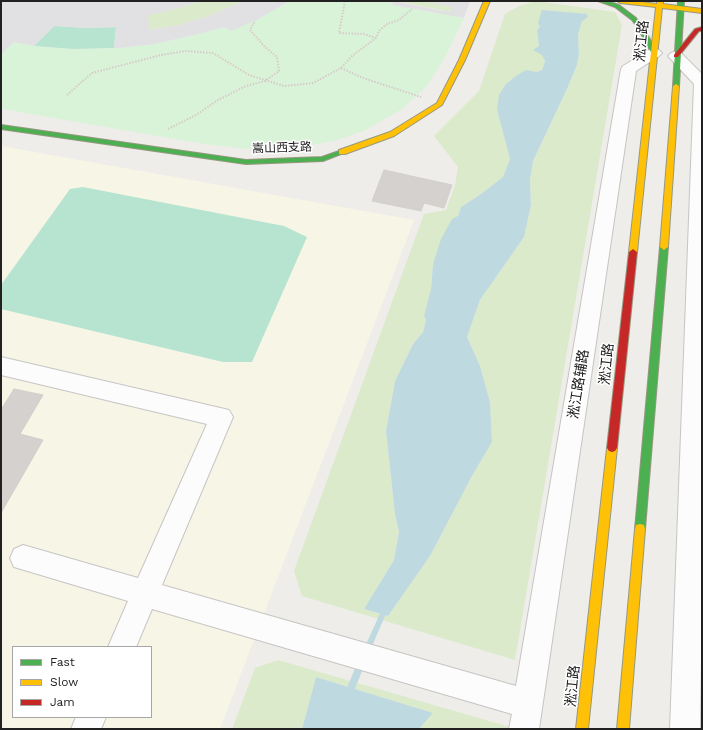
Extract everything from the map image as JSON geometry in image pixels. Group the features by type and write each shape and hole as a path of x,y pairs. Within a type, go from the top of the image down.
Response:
{"main road":[{"path":"440,104 462,60 487,1"},
{"path":"601,1 617,6 634,18 654,53"},
{"path":"620,1 681,5 702,11"},
{"path":"695,1 702,2"},
{"name":"淞江路","path":"582,729 660,4"},
{"path":"623,729 669,190 676,56 681,5"},
{"path":"676,56 697,30 702,28"},
{"name":"嵩山西支路","path":"1,127 246,162 324,159 392,134 440,104"}],"street":[{"name":"淞江路辅路","path":"526,716 629,69 654,53"},
{"path":"676,56 702,83 699,276 685,729"},
{"path":"1,366 221,417 122,646"},
{"path":"23,558 420,673 526,716"},
{"path":"86,729 91,718"}],"path":[{"path":"345,1 339,33 364,34 376,38"},
{"path":"67,95 92,73 161,55 185,51 213,53 249,75 284,86 313,83 341,68 352,56 376,38 379,31 387,24 399,20 412,9"},
{"path":"168,128 196,115 218,100 246,86 265,81 279,71 277,57 265,47 250,30 255,21"},
{"path":"341,68 363,78 440,104"}],"shaded area":[{"path":"1,1 201,1 172,10 148,15 150,30 179,25 209,16 243,1 290,1 255,21 231,31 225,27 155,44 120,48 114,48 116,27 88,28 54,26 34,46 14,42 1,55"},
{"path":"393,1 450,12 452,7 422,1 470,1 464,18 392,5"},
{"path":"1,146 414,220 220,729 1,729"}],"green space":[{"path":"201,1 243,1 209,16 179,25 150,30 147,15 172,10"},
{"path":"290,1 393,1 392,5 464,18 445,57 427,86 402,109 364,131 334,141 302,147 256,150 204,144 1,109 1,55 14,42 34,46 73,49 119,48 155,44 225,27 281,7"},
{"path":"397,1 422,1 453,7 451,12"},
{"path":"536,1 615,12 622,25 515,660 302,596 294,571 424,214 446,210 455,185 458,167 434,136 479,91 505,14 519,6","holes":["582,21 578,35 579,54 577,65 533,161 530,180 531,205 524,237 480,300 467,337 480,366 490,402 492,442 472,476 430,556 388,616 364,609 394,560 399,532 395,514 386,431 395,381 413,344 423,332 426,320 424,316 431,289 433,264 458,216 461,207 503,177 510,159 497,110 526,71 537,72 542,70 545,61 539,46 537,30 540,27"]},
{"path":"54,26 88,28 116,27 114,48 73,49 34,46"},
{"path":"83,187 284,226 307,237 252,362 223,362 1,309 1,285 70,189"},
{"path":"278,660 510,727 509,729 419,729 433,713 316,677 302,729 232,729 255,668"}],"water":[{"path":"542,10 587,14 588,17 582,21 578,35 579,54 577,65 533,161 530,180 531,205 524,237 480,300 467,337 480,366 490,402 492,442 472,476 430,556 388,616 364,609 394,560 399,532 395,514 386,431 395,381 413,344 423,332 426,320 424,316 431,289 433,264 441,239 452,219 458,216 461,207 503,177 510,159 497,110 499,95 506,84 526,70 537,72 542,70 545,61 542,55 533,50 539,46 537,30 540,27 538,23"},
{"path":"316,677 433,713 419,729 302,729"}],"building":[{"path":"384,170 452,185 444,208 424,203 421,211 372,201"},
{"path":"14,389 43,395 20,434 43,440 1,513 1,410"}],"waterway":[{"path":"367,651 385,609"},
{"path":"348,695 361,664"}],"traffic: fast":[{"path":"601,1 617,6 634,19 641,28 654,53"},
{"path":"676,86 681,1"},
{"path":"1,127 246,162 323,159 342,152"},
{"path":"640,529 664,247"}],"traffic: slow":[{"path":"342,152 392,134 440,104 462,60 487,1"},
{"path":"620,1 702,11"},
{"path":"633,252 660,1"},
{"path":"664,247 676,86"},
{"path":"582,729 612,448"},
{"path":"623,729 640,529"}],"traffic: jam":[{"path":"676,56 697,30 702,29"},
{"path":"612,448 633,252"}]}
